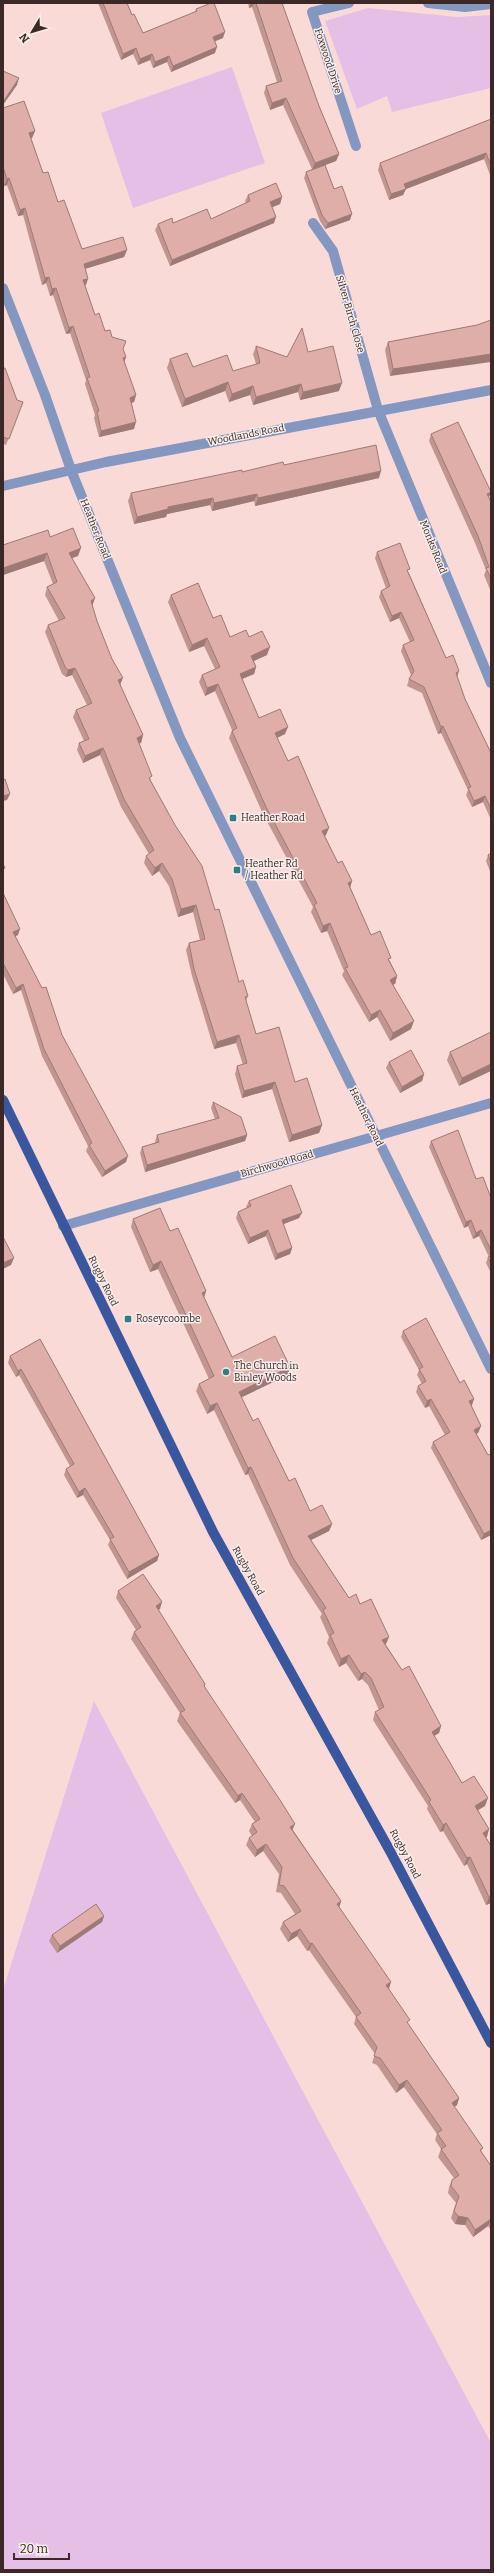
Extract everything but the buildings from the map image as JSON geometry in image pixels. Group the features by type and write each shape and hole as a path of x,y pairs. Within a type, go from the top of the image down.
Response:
{"main road":[{"name":"Rugby Road","path":"3,1100 213,1532 390,1851 491,2043"}],"street":[{"name":"Foxwood Drive","path":"349,3 312,12 356,146"},
{"path":"428,3 465,7 491,4"},
{"name":"Silver Birch Close","path":"313,223 333,251 378,410"},
{"name":"Heather Road","path":"3,288 45,395 71,470 180,738 374,1136 491,1369"},
{"name":"Woodlands Road","path":"3,486 71,470 378,410 491,390"},
{"name":"Monks Road","path":"378,410 491,683"},
{"name":"Birchwood Road","path":"63,1226 491,1103"}],"shaded area":[{"path":"368,8 457,17 491,15 491,88 392,112 387,96 357,109 325,21"},
{"path":"232,67 265,163 133,208 101,113"},
{"path":"94,1701 491,2443 491,2570 3,2570 3,1990"}],"place":[{"name":"Heather Road","path":"233,818"},
{"name":"Heather Rd / Heather Rd","path":"237,870"},
{"name":"Roseycoombe","path":"128,1319"},
{"name":"The Church in Binley Woods","path":"226,1372"}]}
